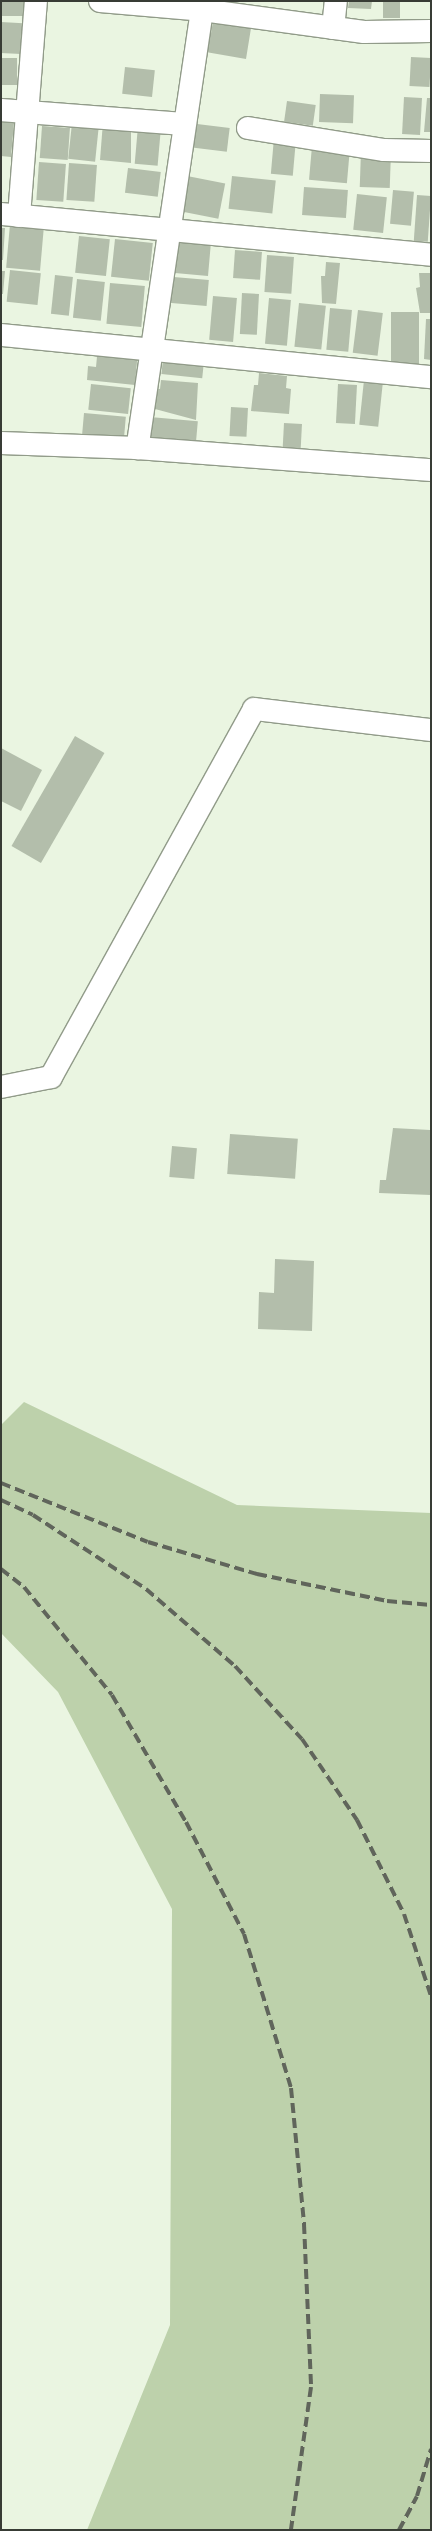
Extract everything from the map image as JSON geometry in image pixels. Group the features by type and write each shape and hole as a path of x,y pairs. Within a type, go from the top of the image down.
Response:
{"street":[{"path":"36,1 27,111 10,215 431,255"},
{"path":"100,1 202,10 249,9 333,28 364,32 431,30"},
{"path":"333,28 336,1"},
{"path":"137,448 182,124 202,10"},
{"path":"1,110 182,124"},
{"path":"248,128 384,150 431,151"},
{"path":"1,335 431,377"},
{"path":"1,443 137,448 431,470"},
{"path":"1,1087 51,1077 254,710 431,730"}],"green space":[{"path":"24,1402 237,1505 431,1513 431,2530 87,2530 170,2325 172,1909 58,1692 1,1633 1,1425"}],"building":[{"path":"1,1 25,1 25,16 1,16"},
{"path":"349,1 372,1 371,9 348,8"},
{"path":"383,1 400,1 400,18 383,18"},
{"path":"214,15 252,22 246,59 200,51 204,32 211,33"},
{"path":"1,22 23,23 21,54 1,53"},
{"path":"411,57 431,58 429,87 409,86"},
{"path":"1,58 17,58 17,85 1,85"},
{"path":"125,67 155,70 152,97 122,94"},
{"path":"320,94 354,95 353,123 319,122"},
{"path":"404,97 422,98 420,135 402,134"},
{"path":"427,98 431,98 431,132 424,132"},
{"path":"287,101 316,105 313,126 284,122"},
{"path":"1,122 14,123 11,157 1,156"},
{"path":"103,122 131,127 131,163 100,160"},
{"path":"72,123 99,126 95,162 68,159"},
{"path":"189,123 230,128 227,152 186,147"},
{"path":"42,126 70,128 68,160 40,158"},
{"path":"138,126 161,128 158,166 135,164"},
{"path":"274,138 296,140 293,176 271,174"},
{"path":"312,146 350,149 347,183 309,180"},
{"path":"361,151 391,152 390,188 360,187"},
{"path":"39,162 66,164 63,202 36,200"},
{"path":"69,163 97,165 94,202 66,200"},
{"path":"128,168 161,172 158,197 125,193"},
{"path":"182,175 225,183 218,219 175,210"},
{"path":"232,176 276,181 272,213 229,209"},
{"path":"304,187 348,190 346,218 302,215"},
{"path":"393,190 414,192 411,226 390,224"},
{"path":"357,194 387,197 383,233 353,230"},
{"path":"417,195 431,196 428,242 414,241"},
{"path":"10,224 44,227 40,271 6,268"},
{"path":"1,228 5,228 3,260 1,260"},
{"path":"79,236 110,239 106,276 75,273"},
{"path":"169,238 211,242 208,276 175,273 175,267 167,266"},
{"path":"115,239 153,243 149,281 111,277"},
{"path":"235,250 262,252 260,280 233,278"},
{"path":"267,255 294,257 291,294 264,292"},
{"path":"326,262 340,263 336,304 322,303 321,276 325,276"},
{"path":"10,270 41,273 37,305 7,302"},
{"path":"1,271 5,271 3,294 1,294"},
{"path":"419,273 431,273 431,313 420,313 416,288 420,287"},
{"path":"55,275 73,277 69,316 51,314"},
{"path":"162,276 209,280 207,306 160,302"},
{"path":"77,279 105,282 101,321 73,318"},
{"path":"110,283 145,286 141,327 106,324"},
{"path":"242,293 259,294 257,335 240,334"},
{"path":"213,296 237,298 233,342 209,340"},
{"path":"269,298 291,300 287,346 265,344"},
{"path":"299,303 326,306 321,350 294,347"},
{"path":"330,308 352,310 348,352 326,350"},
{"path":"358,310 383,313 378,356 353,353"},
{"path":"391,312 419,312 419,364 391,364"},
{"path":"426,319 431,319 431,360 424,359"},
{"path":"98,346 138,350 135,385 87,380 88,366 96,367"},
{"path":"163,359 204,363 202,378 161,374"},
{"path":"259,373 287,376 286,388 291,389 289,414 251,411 254,385 258,385"},
{"path":"161,380 198,383 196,420 155,409 154,413 144,413 147,388 160,389"},
{"path":"364,380 383,382 378,427 359,425"},
{"path":"91,384 131,388 128,414 88,410"},
{"path":"338,384 357,385 355,424 336,423"},
{"path":"231,407 248,408 246,437 229,436"},
{"path":"84,413 126,417 123,444 82,440"},
{"path":"150,417 198,421 195,448 148,444"},
{"path":"284,423 302,424 301,450 283,449"},
{"path":"75,736 104,753 41,863 12,846"},
{"path":"1,748 42,770 21,811 1,801"},
{"path":"393,1128 430,1130 431,1195 379,1193 380,1180 386,1180"},
{"path":"230,1134 298,1139 295,1179 227,1174"},
{"path":"172,1146 197,1148 194,1179 169,1177"},
{"path":"275,1259 314,1261 312,1331 258,1329 259,1292 274,1293"}],"railway":[{"path":"1,1483 148,1542 257,1574 387,1601 431,1605"},
{"path":"1,1500 33,1515 146,1589 235,1666 302,1739 357,1820 404,1914 431,1996"},
{"path":"1,1569 24,1587 112,1695 186,1822 244,1934 291,2088 304,2224 311,2387 291,2530"},
{"path":"399,2530 417,2496 431,2449"}]}
